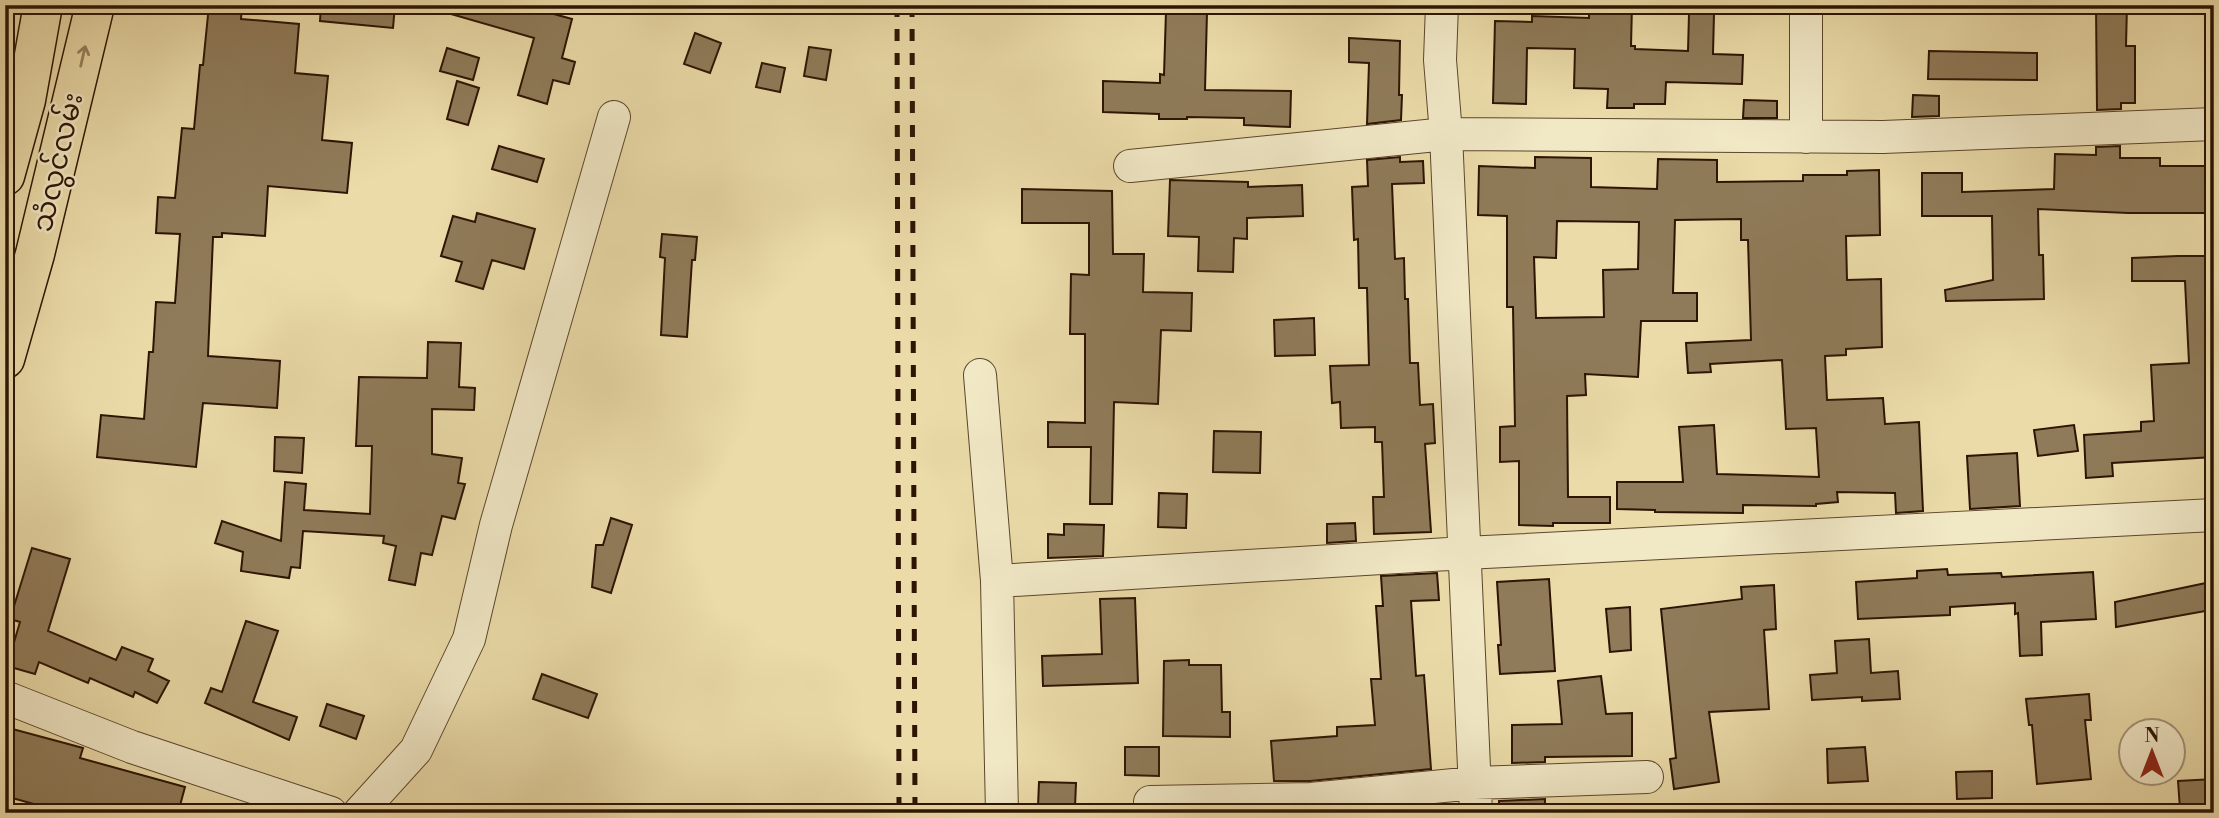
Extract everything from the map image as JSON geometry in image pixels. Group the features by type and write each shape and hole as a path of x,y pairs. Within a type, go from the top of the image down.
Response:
{"main road":[{"name":"သံလွင်လမ်း","path":"5,176 26,100 43,5"},
{"name":"သံလွင်လမ်း","path":"5,359 20,251 94,5"}],"street":[{"path":"1442,5 1440,61 1446,134 1475,798"},
{"path":"1806,5 1806,136"},
{"path":"359,813 416,750 469,639 496,525 614,117"},
{"path":"1130,166 1446,134 1883,137 2214,124"},
{"path":"980,375 997,581 1002,813"},
{"path":"997,581 1465,552 2214,515"},
{"path":"5,697 132,747 331,813"},
{"path":"1150,803 1475,798 1647,777"}],"building":[{"path":"209,5 242,5 241,19 299,24 295,73 328,76 322,140 352,143 347,193 268,186 265,236 222,233 222,237 213,237 208,356 280,361 277,408 203,403 196,467 97,457 101,415 144,419 149,352 153,352 156,302 175,303 180,234 156,233 158,197 175,198 182,128 194,129"},
{"path":"321,5 395,5 393,28 320,21"},
{"path":"445,5 521,5 572,19 562,58 575,62 569,84 553,80 547,104 518,95 534,38 444,12"},
{"path":"1589,5 1632,5 1631,46 1635,46 1635,49 1688,51 1689,14 1714,14 1713,54 1743,55 1742,84 1666,82 1665,104 1634,104 1634,108 1607,108 1608,89 1574,88 1575,49 1527,48 1526,104 1493,103 1495,21 1532,22 1532,16 1589,18"},
{"path":"2096,5 2127,5 2126,46 2135,46 2135,103 2121,103 2121,109 2097,110"},
{"path":"1166,11 1207,12 1205,90 1291,91 1290,127 1244,125 1244,118 1159,119 1159,114 1103,112 1103,81 1160,83 1160,74 1164,75"},
{"path":"695,33 721,43 710,73 684,64"},
{"path":"1349,38 1400,41 1401,120 1367,124 1369,63 1349,62"},
{"path":"809,47 831,50 826,80 804,76"},
{"path":"447,48 479,58 473,80 440,71"},
{"path":"1929,51 2037,53 2037,80 1928,79"},
{"path":"762,63 785,68 780,92 756,87"},
{"path":"457,81 479,88 468,125 447,119"},
{"path":"1913,95 1939,96 1939,116 1912,117"},
{"path":"1744,100 1777,101 1777,118 1743,118"},
{"path":"499,146 544,159 537,182 492,169"},
{"path":"2120,146 2120,158 2160,158 2160,166 2214,166 2214,213 2038,209 2044,299 1946,301 1945,290 1993,280 1992,216 1922,216 1922,173 1962,173 1962,192 2054,189 2055,154 2096,155 2096,147"},
{"path":"1400,157 1400,162 1423,161 1424,183 1392,184 1395,259 1404,258 1410,363 1418,363 1420,405 1433,404 1435,443 1425,444 1431,532 1374,534 1373,497 1384,497 1382,442 1375,442 1375,427 1341,428 1340,402 1332,403 1330,366 1369,365 1367,288 1359,288 1358,239 1354,240 1352,187 1368,186 1367,160"},
{"path":"1535,157 1591,158 1591,187 1657,189 1658,159 1717,160 1717,182 1803,181 1803,175 1847,175 1847,171 1879,170 1880,235 1846,236 1847,280 1881,279 1882,347 1846,349 1846,355 1825,356 1827,400 1883,398 1885,424 1919,422 1923,511 1896,513 1895,493 1837,492 1838,502 1816,506 1743,505 1743,513 1617,509 1617,482 1683,482 1679,427 1714,425 1717,474 1819,477 1816,428 1786,429 1782,360 1710,364 1711,372 1688,373 1686,343 1751,340 1748,240 1741,240 1741,219 1675,220 1673,293 1697,293 1697,321 1641,321 1638,377 1585,374 1586,395 1567,396 1568,497 1610,497 1610,523 1519,525 1519,461 1500,462 1500,427 1515,426 1513,307 1507,307 1507,216 1478,215 1479,166 1535,168","holes":["1557,221 1639,222 1638,269 1603,270 1604,317 1536,318 1534,257 1556,258"]},
{"path":"1170,180 1248,182 1248,187 1302,185 1303,216 1247,218 1247,239 1234,238 1233,272 1198,271 1199,237 1168,236"},
{"path":"1022,189 1112,191 1113,254 1144,254 1143,292 1192,293 1191,331 1161,330 1158,404 1114,402 1112,504 1090,504 1091,447 1048,447 1048,422 1085,423 1085,334 1070,334 1071,274 1089,275 1089,223 1022,223"},
{"path":"477,213 535,229 524,269 492,260 483,289 456,281 462,262 441,256 453,216 475,222"},
{"path":"662,234 697,237 695,260 692,260 687,337 661,335 665,258 660,257"},
{"path":"2214,256 2214,457 2112,463 2113,476 2086,478 2084,435 2141,431 2141,422 2154,421 2151,365 2189,363 2185,281 2132,281 2132,258"},
{"path":"1314,318 1315,355 1275,356 1274,320"},
{"path":"428,342 461,343 459,387 475,388 474,410 432,409 432,454 462,458 458,483 465,484 455,519 442,516 432,555 421,553 415,585 389,580 396,546 383,543 384,536 303,531 300,568 291,567 289,578 241,571 243,552 215,543 222,521 281,541 285,482 306,484 304,510 370,514 372,446 356,446 359,377 427,378"},
{"path":"2074,425 2078,451 2038,456 2034,430"},
{"path":"1214,431 1261,432 1260,473 1213,472"},
{"path":"275,437 304,438 302,473 274,471"},
{"path":"2017,453 2020,506 1970,509 1967,456"},
{"path":"1159,493 1187,494 1186,528 1158,527"},
{"path":"611,518 632,525 611,593 592,587 596,545 603,545"},
{"path":"1355,523 1356,541 1327,543 1327,524"},
{"path":"1064,524 1104,525 1103,556 1048,558 1048,534 1064,535"},
{"path":"32,548 70,559 48,631 116,660 122,647 153,659 148,671 169,681 157,703 135,692 133,697 90,678 88,683 39,662 35,674 7,666 20,622 10,619"},
{"path":"1947,569 1948,575 2001,573 2002,577 2093,572 2096,619 2041,622 2042,655 2020,656 2015,603 1950,607 1950,615 1858,619 1856,582 1917,578 1917,571"},
{"path":"1437,573 1439,600 1411,601 1416,676 1424,675 1431,769 1310,781 1274,781 1271,741 1337,736 1337,727 1375,725 1371,679 1381,679 1376,606 1383,606 1381,576"},
{"path":"1549,579 1555,671 1500,674 1497,582"},
{"path":"2206,583 2211,610 2116,627 2115,602"},
{"path":"1774,585 1776,629 1764,630 1769,709 1709,712 1719,782 1674,789 1670,759 1676,758 1661,609 1742,599 1741,587"},
{"path":"1135,598 1138,683 1043,686 1042,656 1102,654 1100,599"},
{"path":"1630,607 1631,650 1610,652 1606,609"},
{"path":"246,621 278,631 253,702 297,717 289,740 205,703 211,688 222,692"},
{"path":"1869,639 1871,673 1898,671 1900,699 1862,701 1862,697 1812,700 1810,675 1837,673 1835,641"},
{"path":"1189,660 1189,665 1221,665 1222,712 1230,712 1230,737 1163,736 1164,661"},
{"path":"542,674 597,694 588,718 533,699"},
{"path":"1601,676 1606,714 1632,713 1632,756 1545,757 1545,762 1512,763 1512,725 1562,724 1558,681"},
{"path":"2089,694 2091,720 2085,720 2091,779 2037,784 2032,725 2029,725 2026,699"},
{"path":"327,704 364,716 356,739 320,726"},
{"path":"5,727 83,748 80,758 185,787 178,813 66,813 5,796"},
{"path":"1125,747 1159,747 1159,776 1125,775"},
{"path":"1865,747 1868,781 1828,783 1827,749"},
{"path":"1992,771 1992,798 1957,799 1956,772"},
{"path":"2214,779 2214,806 2180,809 2178,786 2188,786 2188,780"},
{"path":"1039,782 1076,783 1075,807 1038,807"},
{"path":"1545,799 1545,813 1499,813 1499,801"}],"railway":[{"path":"897,5 899,813"},
{"path":"912,5 915,813"}]}
